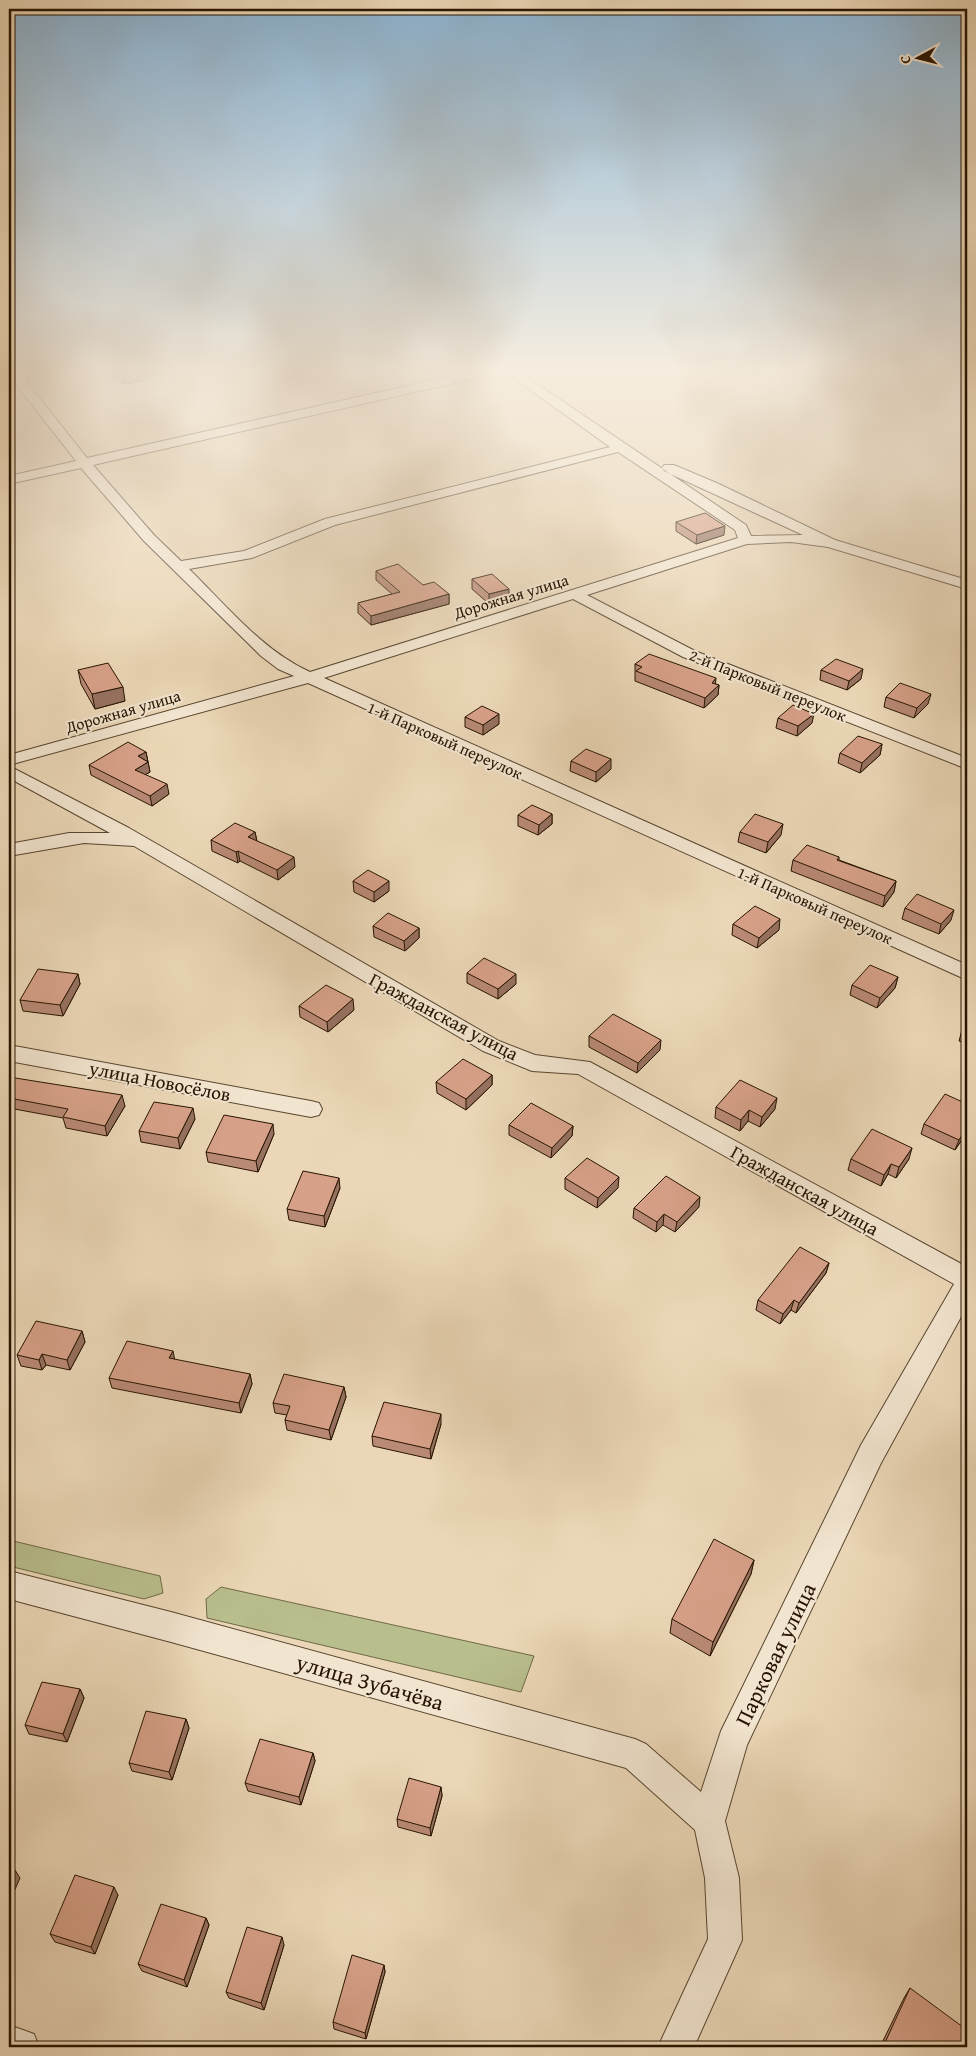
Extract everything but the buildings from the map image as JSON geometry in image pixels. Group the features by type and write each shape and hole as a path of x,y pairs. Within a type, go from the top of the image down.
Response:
{"street":[{"path":"9,480 53,470"},
{"name":"1-й Парковый переулок","path":"90,470 149,538 267,654 284,666 306,678 967,973"},
{"path":"179,566 247,555 330,522 534,470"},
{"path":"653,470 741,528 746,540"},
{"path":"673,470 714,487 830,543 967,585"},
{"name":"Дорожная улица","path":"9,760 306,678 746,540 791,538 830,543"},
{"name":"2-й Парковый переулок","path":"575,594 688,654 967,764"},
{"name":"Гражданская улица","path":"9,771 114,828 149,850 491,1046 532,1063 582,1067 967,1279"},
{"path":"9,850 57,840 111,837 149,850"},
{"name":"улица Новосёлов","path":"9,1053 310,1109"},
{"name":"Парковая улица","path":"676,2047 725,1940 722,1878 709,1821 732,1742 871,1454 967,1283"},
{"name":"улица Зубачёва","path":"9,1584 635,1755 709,1821"},
{"path":"9,2043 22,2047"}],"green space":[{"path":"9,1540 160,1576 163,1593 144,1599 9,1566"},
{"path":"221,1587 534,1656 521,1692 207,1618 206,1599"}]}
